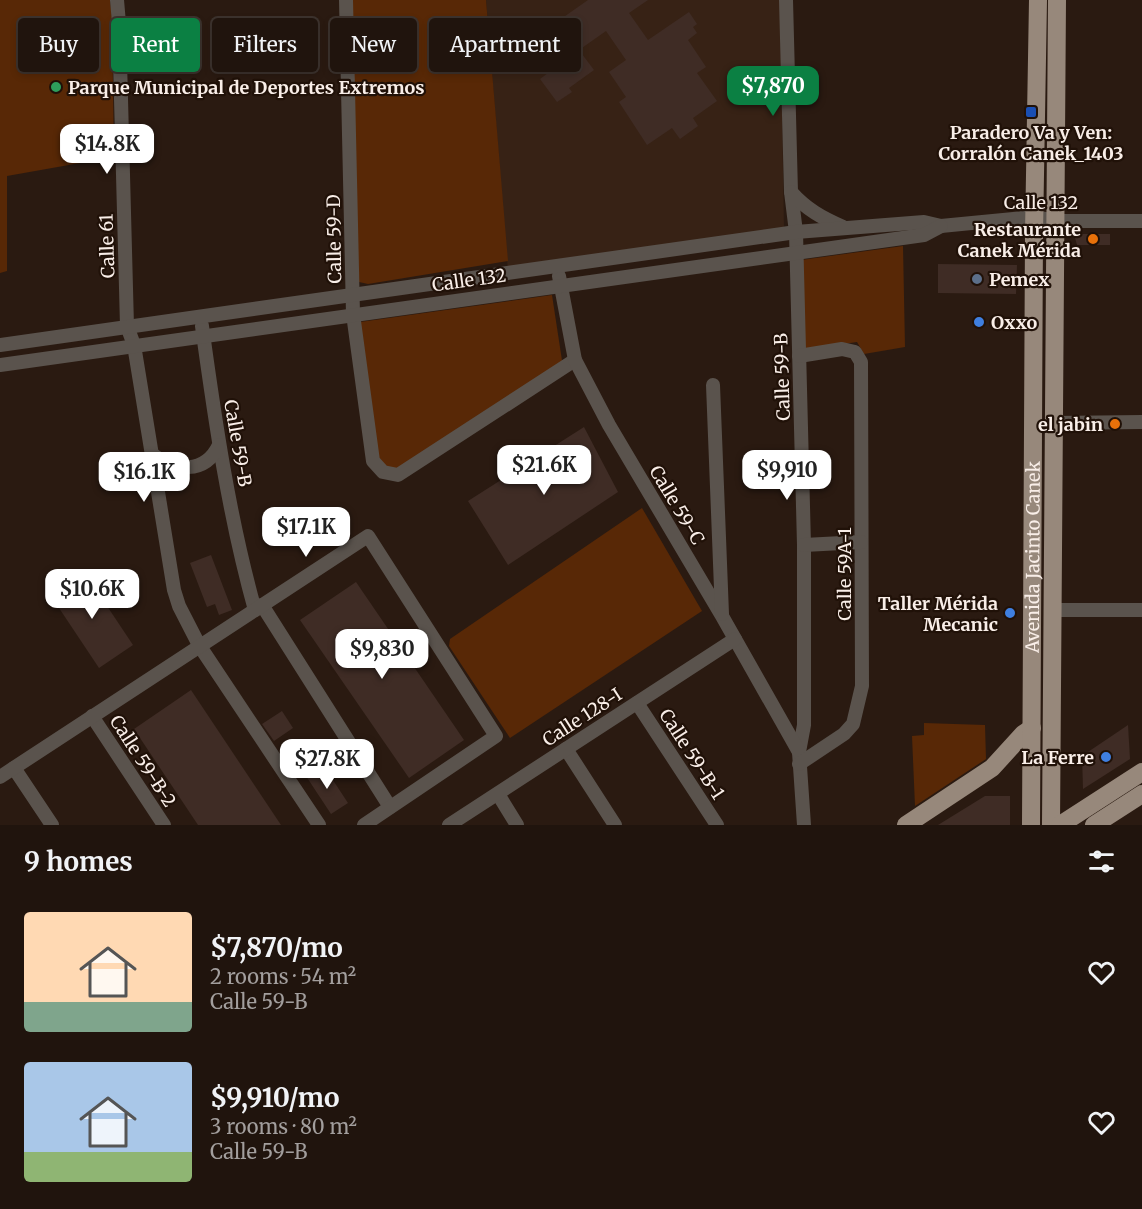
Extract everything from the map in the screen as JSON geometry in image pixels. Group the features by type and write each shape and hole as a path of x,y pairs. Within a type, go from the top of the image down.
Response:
{"main road":[{"name":"Avenida Jacinto Canek","path":"1031,825 1034,217 1038,0"},
{"name":"Avenida Jacinto Canek","path":"1051,825 1057,0"},
{"path":"1036,158 1056,157"},
{"path":"1034,319 1055,319"},
{"path":"906,825 992,768 1023,734 1032,728"},
{"path":"1060,825 1142,772"},
{"path":"1094,825 1142,794"}],"street":[{"name":"Calle 61","path":"117,0 128,326 135,345"},
{"name":"Calle 59-D","path":"346,0 353,314 373,461 383,472 398,475 575,360"},
{"name":"Calle 59-B","path":"786,0 791,192 796,232 804,545 804,725 799,758 804,825"},
{"path":"791,192 814,213 845,228"},
{"name":"Calle 132","path":"0,345 796,232 924,222 941,226 1034,217 1056,221 1142,220"},
{"name":"Calle 132","path":"0,365 924,235 941,226"},
{"name":"Calle 59-C","path":"558,265 575,360 609,425 735,639 799,758"},
{"name":"Calle 59-B","path":"201,316 219,445 242,561 259,608 390,807"},
{"path":"135,345 174,590 182,613 199,645 319,825"},
{"name":"Calle 59A-1","path":"799,356 842,349 855,352 861,362 862,686 853,724 844,734 799,758"},
{"path":"713,385 722,616"},
{"path":"1054,423 1142,422"},
{"path":"152,454 176,467 190,467 203,463 215,455 219,445"},
{"path":"0,777 368,536 496,736 364,825"},
{"path":"804,545 861,542"},
{"path":"1053,610 1142,610"},
{"name":"Calle 128-I","path":"449,825 735,639"},
{"name":"Calle 59-B-1","path":"637,703 717,825"},
{"name":"Calle 59-B-2","path":"92,716 164,825"},
{"path":"566,749 615,825"},
{"path":"14,768 52,825"},
{"path":"498,794 517,825"}],"shaded area":[{"name":"Parque Municipal de Deportes Extremos","path":"0,0 110,0 114,157 7,176 7,271 0,273"},
{"path":"347,0 486,0 488,18 429,18 429,72 492,72 508,261 368,284 359,282 350,72 417,72 417,18 348,18"},
{"path":"486,0 780,0 784,229 508,271 492,72 581,72 581,18 487,18"},
{"path":"903,246 905,347 864,354 857,342 802,350 801,260"},
{"path":"552,295 563,367 398,475 373,461 360,322"},
{"path":"642,508 702,611 510,738 449,646 450,639"},
{"path":"924,723 985,725 986,759 915,806 912,736 924,735"}],"building":[{"path":"588,0 648,0 629,13 648,40 689,12 697,24 693,27 697,33 688,40 706,67 697,73 717,101 693,118 698,126 680,139 672,128 647,145 619,102 626,97 609,72 626,60 606,31 581,49 581,18 562,18"},
{"path":"581,53 594,70 569,88 572,92 557,102 540,79 549,72 581,72"},
{"name":"Restaurante Canek Mérida","path":"1074,234 1110,234 1110,245 1077,245"},
{"name":"Pemex","path":"938,264 1017,265 1016,294 938,293"},
{"path":"584,427 618,492 508,565 468,501"},
{"path":"211,555 232,610 219,615 215,604 207,607 190,563"},
{"path":"85,573 133,645 99,668 51,596"},
{"path":"356,582 464,740 409,778 300,620"},
{"path":"191,690 281,825 198,825 134,729"},
{"path":"282,711 293,728 274,741 262,724"},
{"name":"La Ferre","path":"1128,725 1130,759 1083,789 1082,756"},
{"path":"323,765 348,803 331,814 306,776"},
{"path":"985,796 1010,796 1010,825 938,825"}],"place":[{"name":"Parque Municipal de Deportes Extremos","path":"56,87"},
{"name":"Paradero Va y Ven: Corralón Canek_1403","path":"1031,112"},
{"name":"Restaurante Canek Mérida","path":"1093,239"},
{"name":"Pemex","path":"977,279"},
{"name":"Oxxo","path":"979,322"},
{"name":"el jabin","path":"1115,424"},
{"name":"Taller Mérida Mecanic","path":"1010,613"},
{"name":"La Ferre","path":"1106,757"}]}
